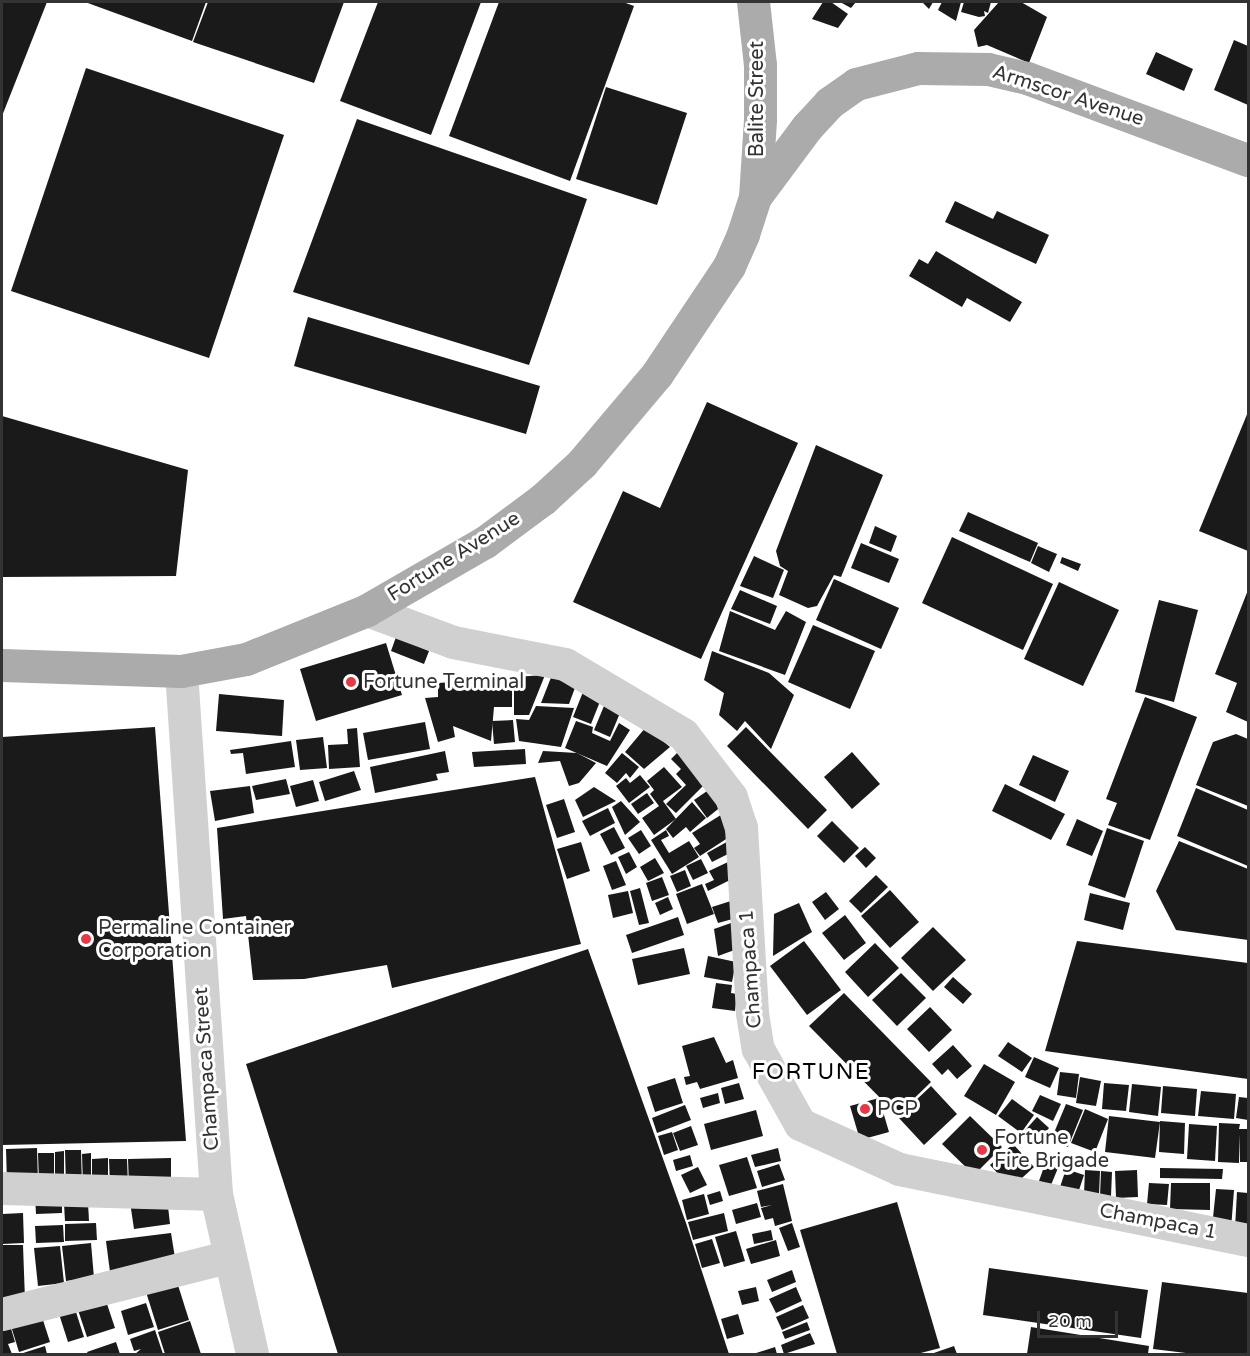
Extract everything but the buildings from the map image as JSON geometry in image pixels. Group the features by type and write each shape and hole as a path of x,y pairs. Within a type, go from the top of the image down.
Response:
{"main road":[{"name":"Balite Street","path":"753,2 760,65 755,197"},
{"name":"Armscor Avenue","path":"755,197 807,127 829,104 856,84 918,68 988,69 1028,78 1248,160"},
{"name":"Fortune Avenue","path":"2,665 181,671 246,659 367,610 485,542 543,499 582,463 657,374 729,266 755,197"}],"street":[{"name":"Champaca 1","path":"367,610 453,642 565,664 683,734 731,797 741,827 752,1013 758,1049 800,1124 899,1169 1248,1240"},
{"name":"Champaca Street","path":"181,671 216,1194 246,1352"},
{"path":"2,1188 216,1194"},
{"path":"2,1314 228,1257"}],"place":[{"name":"Fortune Terminal","path":"351,682"},
{"name":"Permaline Container Corporation","path":"86,939"},
{"name":"PCP","path":"865,1109"},
{"name":"Fortune Fire Brigade","path":"982,1150"}],"district":[{"name":"FORTUNE","path":"811,1073"}]}
